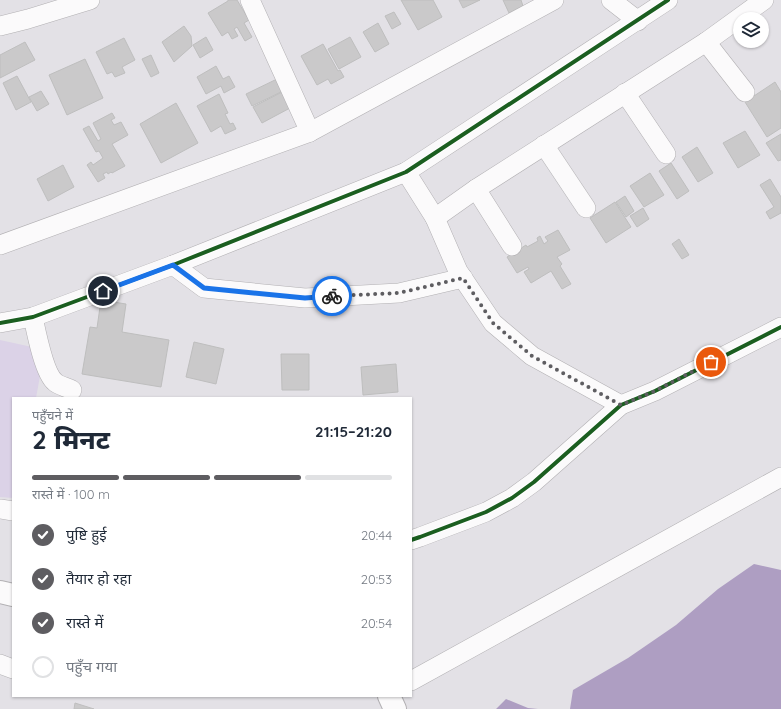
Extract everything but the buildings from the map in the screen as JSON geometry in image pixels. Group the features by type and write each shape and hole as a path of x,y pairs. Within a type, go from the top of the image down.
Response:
{"main road":[{"path":"0,592 12,595"},
{"path":"389,697 395,709"}],"street":[{"path":"0,26 90,0"},
{"path":"250,0 310,132"},
{"path":"0,245 310,132 554,0"},
{"path":"611,0 638,21"},
{"path":"0,323 33,317 173,265 406,172 668,0"},
{"path":"435,218 476,189 706,42 764,0"},
{"path":"706,42 745,92"},
{"path":"625,93 666,154"},
{"path":"544,145 586,208"},
{"path":"406,172 435,218 458,271 493,323 532,356 621,405"},
{"path":"476,189 512,246"},
{"path":"173,265 204,288 305,298 399,293 463,278"},
{"path":"33,317 40,349 50,377 55,383 72,390"},
{"path":"412,540 486,512 512,498 534,482 621,405 655,391 781,327"},
{"path":"412,680 781,477"},
{"path":"0,510 12,511"},
{"path":"0,664 12,669"}],"shaded area":[{"path":"0,340 32,347 42,365 36,397 12,397 12,498 0,497"},
{"path":"754,564 781,570 781,709 570,709 573,690 628,658 676,625 718,589"},
{"path":"506,699 528,708 538,709 496,709"}],"cycle path":[{"path":"0,323 33,317 173,265 406,172 668,0"},
{"path":"412,540 486,512 512,498 534,482 621,405 655,391 781,327"}],"way so far":[{"path":"332,296 399,293 463,278 493,323 532,356 621,405 655,391 711,362"}],"route":[{"path":"103,291 173,265 204,288 305,298 332,296"}]}
